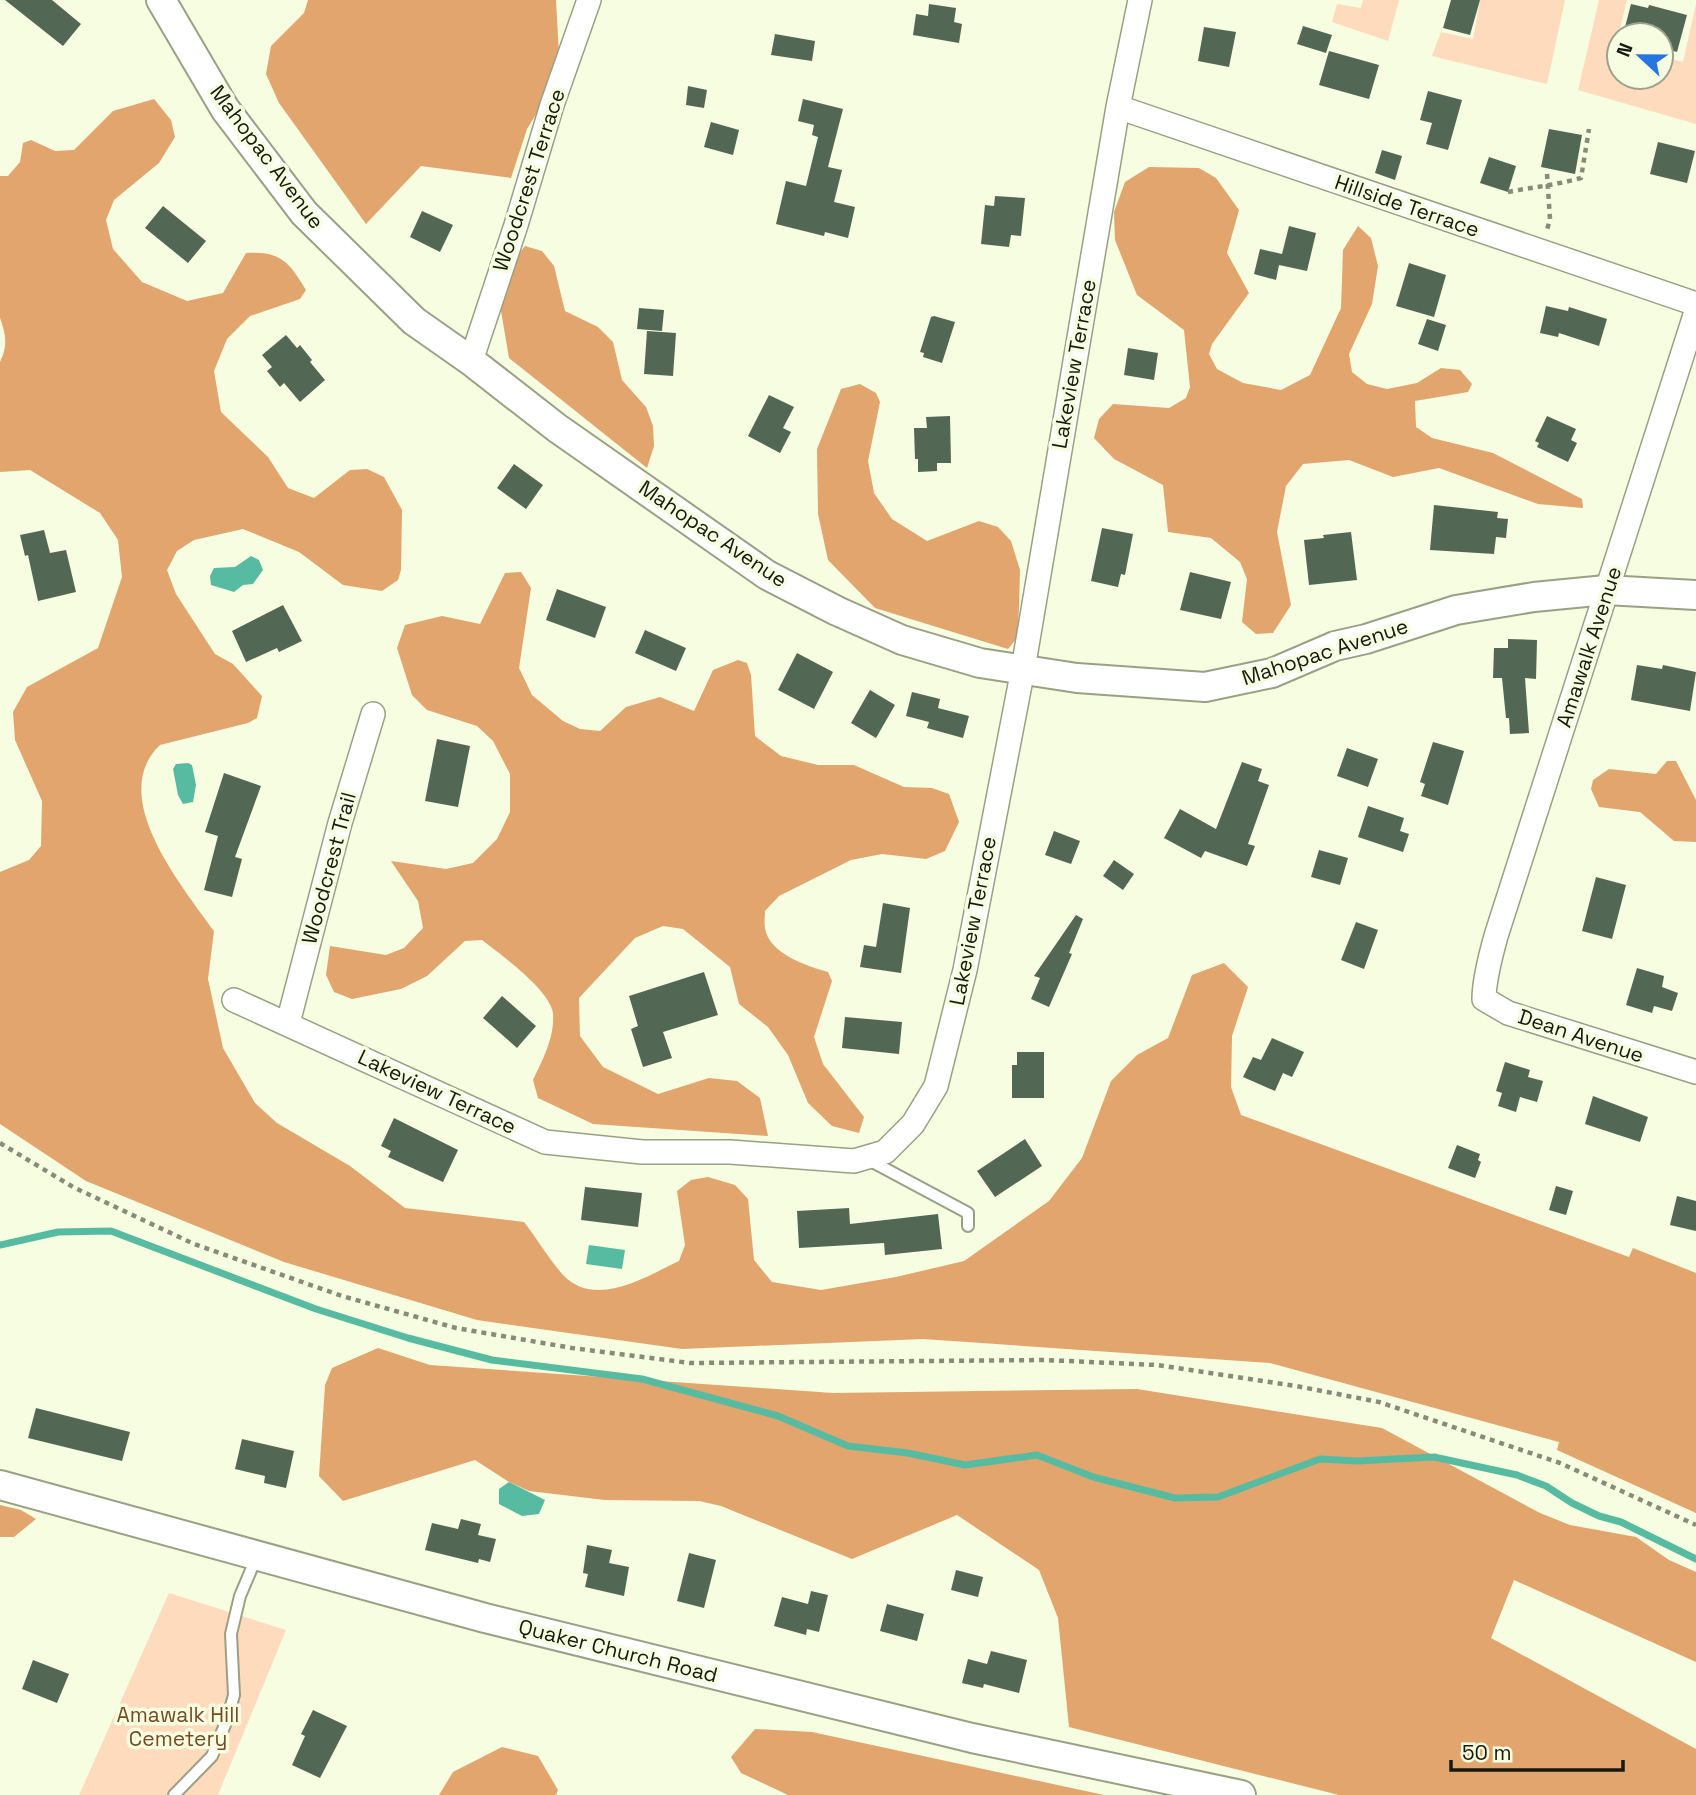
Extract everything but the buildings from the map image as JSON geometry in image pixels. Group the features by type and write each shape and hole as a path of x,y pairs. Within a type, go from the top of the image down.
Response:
{"street":[{"name":"Mahopac Avenue","path":"161,0 225,109 304,213 414,321 471,361 557,428 767,575 902,640 980,663 1077,678 1205,687 1272,673 1335,646 1366,639 1456,610 1534,597 1606,590 1696,595"},
{"name":"Woodcrest Terrace","path":"471,361 552,105 589,0"},
{"name":"Lakeview Terrace","path":"234,1000 545,1142 642,1152 730,1152 854,1161 885,1152 913,1124 936,1086 965,970 1023,669 1118,107 1140,0"},
{"name":"Hillside Terrace","path":"1118,107 1696,304"},
{"name":"Amawalk Avenue","path":"1484,982 1493,945 1696,312"},
{"name":"Woodcrest Trail","path":"288,1023 340,822 373,714"},
{"name":"Dean Avenue","path":"1484,982 1484,999 1508,1013 1696,1072"},
{"name":"Quaker Church Road","path":"0,1485 485,1618 972,1738 1241,1795"}],"lane":[{"path":"865,1157 968,1213 968,1226"},
{"path":"174,1795 212,1756 227,1720 234,1695 230,1634 240,1596 257,1556"}],"path":[{"path":"1508,192 1548,184 1559,185 1581,178 1589,129"},
{"path":"1542,251 1550,219 1547,174"},
{"path":"0,1143 74,1187 194,1244 342,1296 456,1328 537,1343 690,1363 1045,1360 1157,1365 1296,1386 1379,1402 1560,1463 1696,1525"}],"green space":[{"path":"1363,0 1399,0 1388,41 1332,22 1337,4 1361,8"},
{"path":"1480,0 1565,0 1547,84 1432,56 1441,32 1473,39"},
{"path":"1599,0 1627,0 1622,21 1605,21 1605,91 1675,91 1675,60 1683,62 1696,4 1696,124 1578,90"},
{"name":"Amawalk Hill Cemetery","path":"169,1593 286,1630 218,1795 79,1795"}],"shaded area":[{"path":"308,0 556,0 559,55 541,106 527,129 511,178 421,166 366,224 279,103 266,74 271,46 304,13"},
{"path":"154,99 171,120 175,137 159,163 114,200 106,220 113,249 142,282 187,301 223,293 246,253 276,256 289,265 306,290 300,299 250,316 227,339 214,371 221,412 268,457 288,488 314,498 350,470 367,469 384,477 402,510 401,570 398,580 382,591 343,585 299,552 243,529 194,540 177,551 167,570 176,594 215,654 233,664 262,696 257,718 248,723 160,745 146,766 141,789 145,815 155,841 185,891 214,931 208,979 223,1048 255,1103 277,1123 350,1166 405,1208 524,1222 563,1275 576,1285 590,1289 621,1287 679,1261 685,1245 677,1191 691,1180 708,1177 735,1185 748,1199 754,1260 772,1282 821,1290 896,1277 964,1261 1049,1201 1082,1158 1111,1081 1137,1055 1168,1038 1192,975 1224,963 1248,987 1232,1036 1231,1087 1241,1115 1629,1257 1633,1248 1696,1273 1696,1513 1557,1450 1559,1442 1270,1363 923,1339 682,1349 477,1320 284,1262 86,1181 0,1124 0,872 29,860 41,846 42,801 15,740 13,712 27,687 98,648 122,577 118,540 100,513 30,470 0,472 0,362 5,340 0,318 0,176 8,176 20,162 23,143 31,140 55,151 74,150 113,111"},
{"path":"1149,167 1199,168 1216,178 1239,210 1227,253 1249,293 1212,344 1209,354 1217,369 1243,383 1281,390 1310,375 1341,308 1343,250 1358,226 1371,238 1378,266 1372,304 1349,354 1352,372 1367,384 1387,389 1417,383 1441,368 1460,370 1472,384 1468,392 1415,401 1416,427 1432,438 1493,453 1582,499 1583,508 1538,504 1439,468 1393,477 1349,460 1303,464 1286,486 1277,532 1291,605 1273,633 1256,634 1242,622 1247,579 1240,562 1211,538 1168,532 1163,485 1114,459 1094,438 1099,419 1113,404 1169,408 1186,398 1190,387 1184,330 1137,295 1115,240 1114,212 1125,182"},
{"path":"525,246 542,251 554,266 565,311 598,327 613,342 622,380 646,407 653,426 654,446 647,468 509,358 500,305 514,260"},
{"path":"860,384 876,393 880,402 868,461 874,493 892,519 927,541 979,521 998,527 1011,541 1020,570 1019,609 1017,638 1008,649 875,608 828,560 818,514 817,449 841,389"},
{"path":"521,572 531,588 519,668 532,695 563,721 580,729 600,731 626,707 660,697 694,711 713,670 738,660 747,663 751,675 755,736 781,756 818,765 854,765 904,787 932,788 949,794 959,822 945,851 926,859 882,854 851,860 779,896 765,911 765,928 774,945 790,958 828,972 832,981 814,1037 823,1064 864,1117 859,1133 832,1126 808,1103 788,1055 768,1027 739,1004 730,967 683,929 663,926 635,938 579,998 580,1036 603,1067 658,1094 709,1078 737,1081 760,1098 768,1136 593,1124 538,1098 533,1080 548,1048 552,1031 553,1013 550,1004 534,983 482,940 465,941 427,976 401,989 352,999 334,992 326,975 330,946 386,955 404,948 423,928 418,901 391,861 446,869 473,863 497,839 510,812 510,774 493,741 477,726 427,710 412,695 397,648 405,625 442,616 480,624 505,573"},
{"path":"1667,761 1676,761 1696,800 1696,842 1674,841 1640,812 1599,807 1591,789 1593,780 1609,769 1656,774"},
{"path":"378,1348 430,1365 833,1393 1137,1389 1382,1428 1540,1513 1570,1525 1636,1537 1669,1560 1696,1572 1696,1662 1514,1580 1491,1638 1696,1749 1696,1795 1339,1795 1069,1727 1058,1618 1039,1570 957,1515 852,1559 721,1506 699,1501 605,1500 529,1491 509,1482 475,1460 343,1501 319,1476 325,1385 332,1368"},
{"path":"0,1505 21,1510 36,1519 14,1537 0,1537"},
{"path":"755,1729 812,1732 1104,1795 788,1795 741,1773 731,1757"},
{"path":"502,1747 538,1756 558,1790 556,1795 439,1795 453,1772"}],"water":[{"path":"251,556 259,560 263,570 253,584 243,585 234,592 211,585 210,576 214,568 235,567"},
{"path":"176,764 192,765 196,785 193,802 183,804 178,795 173,769"},
{"path":"589,1245 625,1250 622,1269 586,1264"},
{"path":"509,1482 545,1500 539,1514 522,1516 499,1504 499,1489"}],"waterway":[{"path":"0,1245 58,1232 111,1231 316,1309 408,1338 492,1360 642,1379 778,1416 848,1446 908,1453 965,1465 1037,1455 1093,1477 1175,1498 1218,1497 1320,1459 1357,1461 1434,1457 1517,1475 1546,1486 1572,1503 1599,1516 1621,1522 1696,1559"}]}
